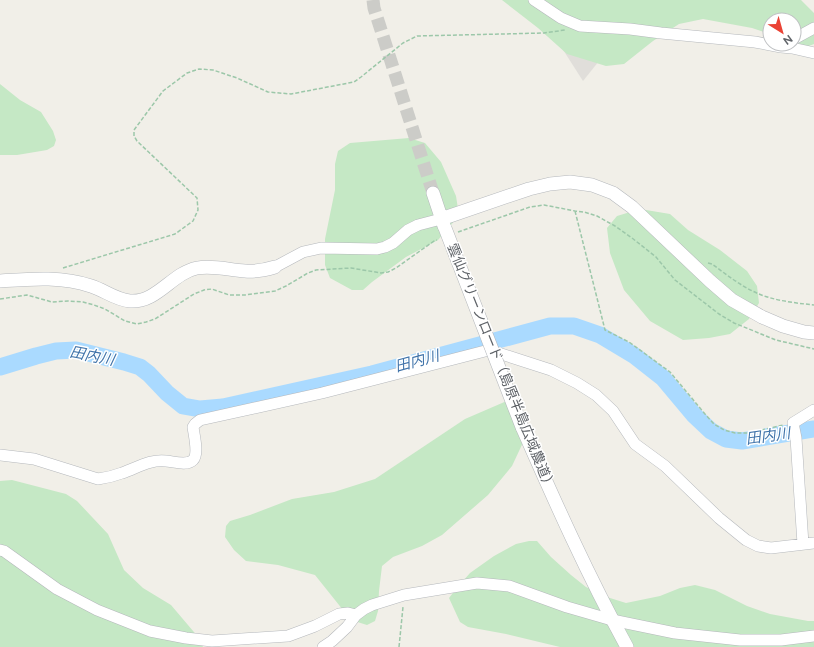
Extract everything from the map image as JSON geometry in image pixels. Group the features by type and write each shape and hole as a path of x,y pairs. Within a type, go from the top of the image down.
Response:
{"street":[{"path":"534,0 560,18 580,26 630,29 762,43"},
{"path":"802,35 814,28"},
{"path":"802,50 814,53"},
{"path":"0,281 38,278 77,282 91,286 118,298 130,301 143,300 155,294 183,273 197,268 213,267 246,272 261,271 275,267 303,252 321,248 385,247 393,243 408,230 418,225 445,230 529,189 550,184 570,182 592,185 613,193 632,207 732,300 762,317 783,326 814,334"},
{"name":"雲仙グリーンロード（島原半島広域農道）","path":"433,193 445,230 522,427 556,506 612,620 627,647"},
{"path":"0,455 34,459 98,479 122,474 152,461 188,463 195,458 196,453 193,427 194,424 200,420 322,393 489,350 551,370 596,394 613,411 635,444 665,466 719,518 746,540 758,546 771,548 809,543 794,424 814,410"},
{"path":"0,550 4,551 57,589 97,610 150,631 186,638 212,641 288,636 315,626 339,614 348,613 356,615"},
{"path":"323,647 347,627 356,615 372,605 404,595 477,583 509,586 567,607 612,620 675,633 740,640 781,640 814,636"}],"path":[{"path":"61,268 175,234 192,221 198,210 197,198 134,136 134,130 163,91 187,73 199,69 213,70 237,78 268,92 291,94 354,82 403,43 417,36 544,33 562,31 580,26"},
{"path":"0,299 27,295 52,302 83,302 105,309 125,321 137,324 155,319 194,294 204,290 212,289 230,295 245,295 276,291 316,270 351,268 381,273 388,272 434,241 445,230 530,207 544,205 584,212 597,216 615,226 656,257 675,280 718,314 734,323 776,340 814,349"},
{"path":"575,211 604,330 629,342 670,372 714,424 724,430 735,433 750,433 794,424"},
{"path":"692,264 697,261 703,261 712,264 759,294 791,302 814,305"},
{"path":"399,647 404,595"}],"shaded area":[{"path":"560,45 603,56 583,81"}],"green space":[{"path":"502,0 801,0 814,13 814,44 806,47 802,45 802,12 762,12 762,31 752,28 703,19 679,24 653,41 624,64 606,66 567,54 538,28"},
{"path":"0,84 20,100 41,112 53,131 56,140 54,146 47,150 17,155 0,155"},
{"path":"409,138 425,143 441,162 456,196 459,215 438,240 406,257 363,290 352,290 330,278 325,265 325,239 335,190 335,164 338,151 350,143"},
{"path":"640,209 670,214 688,230 720,250 747,271 757,286 759,303 749,319 730,334 709,338 683,340 650,321 624,290 610,253 607,228 617,216"},
{"path":"509,400 527,434 512,466 488,495 442,535 422,546 393,557 382,566 378,611 375,621 367,625 351,620 315,575 278,565 246,561 234,550 225,537 226,526 230,521 292,499 334,492 375,479 465,419"},
{"path":"12,480 66,494 77,501 108,534 124,570 143,588 171,605 199,638 203,647 0,647 0,481"},
{"path":"537,541 551,557 586,587 610,598 626,603 660,596 680,588 695,585 715,590 747,606 770,614 814,621 814,647 560,647 506,634 468,627 460,622 449,598 456,589 470,573 494,556 516,544"}],"waterway":[{"name":"田内川","path":"0,367 56,351 76,350 140,367 183,406 200,409 223,407 372,374 550,326 574,326 600,335 635,356 663,378 694,415 711,431 726,439 742,441 814,429"}],"tunnel":[{"path":"373,0 374,8 433,193"}]}
